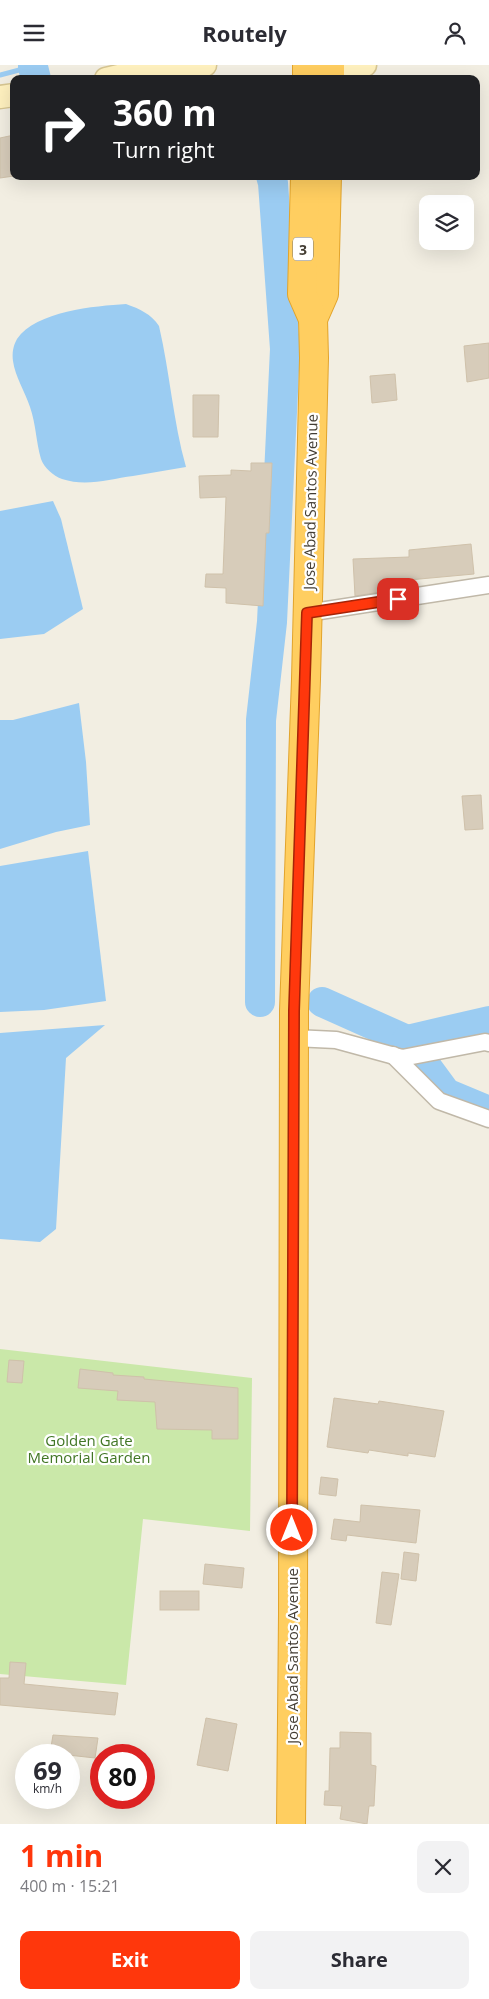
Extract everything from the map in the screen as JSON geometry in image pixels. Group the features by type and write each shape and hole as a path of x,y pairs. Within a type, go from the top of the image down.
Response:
{"highway":[{"name":"Jose Abad Santos Avenue","path":"305,180 302,294 313,319"},
{"name":"Jose Abad Santos Avenue","path":"291,1824 294,1614 294,1038 307,613 313,319 324,294 327,180"}],"street":[{"path":"123,75 205,65"},
{"path":"315,69 365,65"},
{"path":"307,613 489,585"},
{"path":"294,1038 336,1040 398,1057 489,1043"},
{"path":"398,1057 438,1101 489,1119"}],"green space":[{"name":"Golden Gate Memorial Garden","path":"0,1349 252,1378 250,1531 143,1519 126,1685 0,1674"}],"water":[{"path":"126,304 145,312 159,326 186,467 98,482 62,479 50,471 41,459 32,413 14,367 13,350 15,344 17,339 26,330 52,316 99,306"},
{"path":"53,501 61,519 83,609 44,634 0,639 0,511"},
{"path":"79,703 86,762 90,825 56,832 0,849 0,720 13,720"},
{"path":"88,851 106,1001 44,1010 0,1012 0,866"},
{"path":"105,1025 66,1058 56,1229 40,1242 0,1239 0,1033"}],"building":[{"path":"10,136 10,177 0,178 0,138"},
{"path":"489,343 489,378 467,382 464,346"},
{"path":"395,374 397,400 372,403 370,376"},
{"path":"193,395 219,395 218,437 193,437"},
{"path":"251,463 272,463 269,533 266,533 263,606 226,603 226,588 205,587 206,574 223,574 226,497 200,498 199,476 231,475 231,470 251,471"},
{"path":"471,544 474,574 387,582 387,591 355,596 353,559 409,557 409,550"},
{"path":"481,795 483,829 465,830 462,796"},
{"path":"9,1360 24,1361 22,1383 7,1382"},
{"path":"80,1369 113,1373 113,1375 144,1377 144,1379 238,1388 238,1439 212,1439 212,1430 157,1429 155,1402 117,1400 118,1391 78,1388"},
{"path":"334,1398 378,1404 379,1401 444,1411 435,1457 408,1453 408,1456 369,1450 368,1453 327,1447"},
{"path":"321,1477 338,1479 336,1496 319,1494"},
{"path":"361,1505 420,1510 416,1543 347,1535 346,1541 331,1539 334,1519 360,1522"},
{"path":"404,1552 419,1554 416,1581 401,1579"},
{"path":"205,1564 244,1568 242,1588 203,1584"},
{"path":"382,1572 399,1574 391,1625 376,1623"},
{"path":"160,1591 199,1591 199,1610 160,1610"},
{"path":"10,1662 26,1663 24,1684 118,1693 115,1715 0,1705 0,1678 9,1678"},
{"path":"206,1718 237,1724 228,1771 197,1765"},
{"path":"340,1732 371,1733 371,1765 376,1766 374,1806 369,1806 367,1824 340,1819 342,1806 324,1805 325,1791 329,1791 330,1748 340,1748"},
{"path":"53,1735 98,1738 97,1744 90,1744 90,1757 80,1756 80,1744 52,1744"}],"waterway":[{"path":"0,75 38,65"},
{"path":"33,67 35,75"},
{"path":"260,1002 261,720 272,622 285,349 272,180"},
{"path":"322,1002 407,1040 446,1093 489,1111"},
{"path":"407,1040 489,1021"}],"route":[{"path":"292,1530 294,1011 307,613 398,599"}]}
